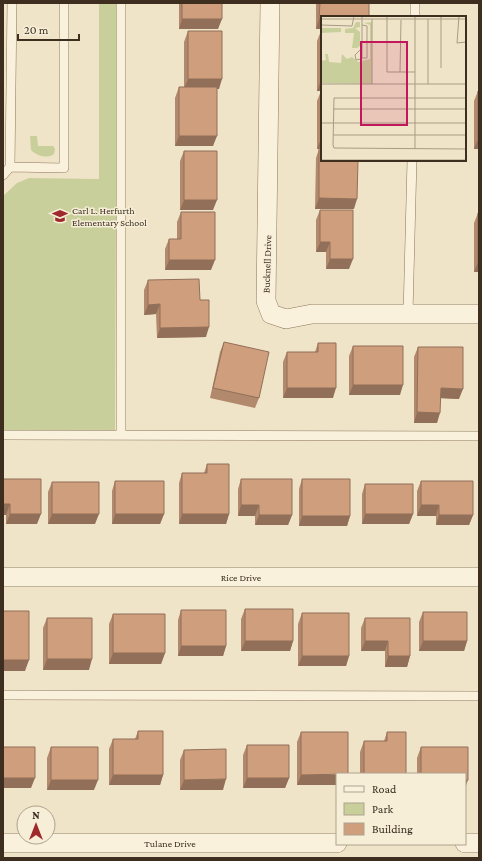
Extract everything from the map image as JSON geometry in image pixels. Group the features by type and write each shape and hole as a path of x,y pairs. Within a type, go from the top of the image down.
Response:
{"street":[{"name":"Bucknell Drive","path":"270,3 266,301 271,314 286,319 312,314 479,314"},
{"name":"Rice Drive","path":"3,577 479,577"},
{"name":"Tulane Drive","path":"3,843 336,843"},
{"path":"466,843 479,843"}],"lane":[{"path":"3,175 10,167 12,3"},
{"path":"10,167 64,168 64,3"},
{"path":"121,3 121,435"},
{"path":"415,3 415,16"},
{"path":"3,63 11,57"},
{"path":"408,314 412,161"},
{"path":"3,435 479,436"},
{"path":"3,695 479,696"}],"green space":[{"name":"Carl L. Herfurth Elementary School","path":"99,3 117,3 115,430 3,430 3,196 17,183 29,178 99,179"},
{"path":"30,136 37,136 38,146 53,146 55,149 54,154 45,157 33,152 31,150"}],"building":[{"path":"182,3 222,3 222,19 182,19"},
{"path":"320,3 369,3 369,16 321,16 321,19 319,19"},
{"path":"188,31 222,31 222,79 188,79"},
{"path":"179,87 217,87 217,136 179,136"},
{"path":"479,91 479,139 478,139"},
{"path":"319,148 321,148 321,161 358,161 357,199 319,198"},
{"path":"184,151 217,151 217,200 184,200"},
{"path":"320,210 353,210 353,259 330,259 330,242 320,242"},
{"path":"181,212 215,212 215,260 169,260 169,239 181,239"},
{"path":"479,213 479,262 478,262"},
{"path":"199,279 200,300 209,300 209,327 160,328 160,304 148,305 148,280"},
{"path":"224,342 269,352 259,398 213,388"},
{"path":"318,343 336,343 336,388 287,388 287,352 318,352"},
{"path":"353,346 403,346 403,385 353,385"},
{"path":"418,347 463,347 463,389 441,388 440,413 417,412"},
{"path":"207,464 229,464 229,514 182,514 182,473 207,473"},
{"path":"3,479 41,479 41,514 10,514 10,504 3,504"},
{"path":"241,479 292,479 292,515 259,515 259,505 241,505"},
{"path":"302,479 350,479 350,516 302,516"},
{"path":"115,481 164,481 164,514 115,514"},
{"path":"421,481 473,481 473,515 439,515 439,505 421,505"},
{"path":"52,482 99,482 99,514 52,514"},
{"path":"365,484 413,484 413,514 365,514"},
{"path":"245,609 293,609 293,641 245,641"},
{"path":"181,610 226,610 226,646 181,646"},
{"path":"3,611 29,611 29,660 3,660"},
{"path":"423,612 467,612 467,641 423,641"},
{"path":"302,613 349,613 349,656 302,656"},
{"path":"113,614 165,614 165,653 113,653"},
{"path":"47,618 92,618 92,659 47,659"},
{"path":"365,618 410,618 410,656 388,656 388,641 365,641"},
{"path":"138,731 163,731 163,775 113,775 113,739 138,739"},
{"path":"301,732 348,732 348,773 301,775"},
{"path":"387,732 406,732 406,773 364,773 364,741 387,741"},
{"path":"247,745 289,745 289,778 247,778"},
{"path":"3,747 35,747 35,778 3,778"},
{"path":"51,747 98,747 98,780 51,780"},
{"path":"421,747 468,747 468,780 466,780 466,773 421,773"},
{"path":"226,749 226,779 184,780 184,750"}],"place":[{"name":"Carl L. Herfurth Elementary School","path":"60,216"}]}
